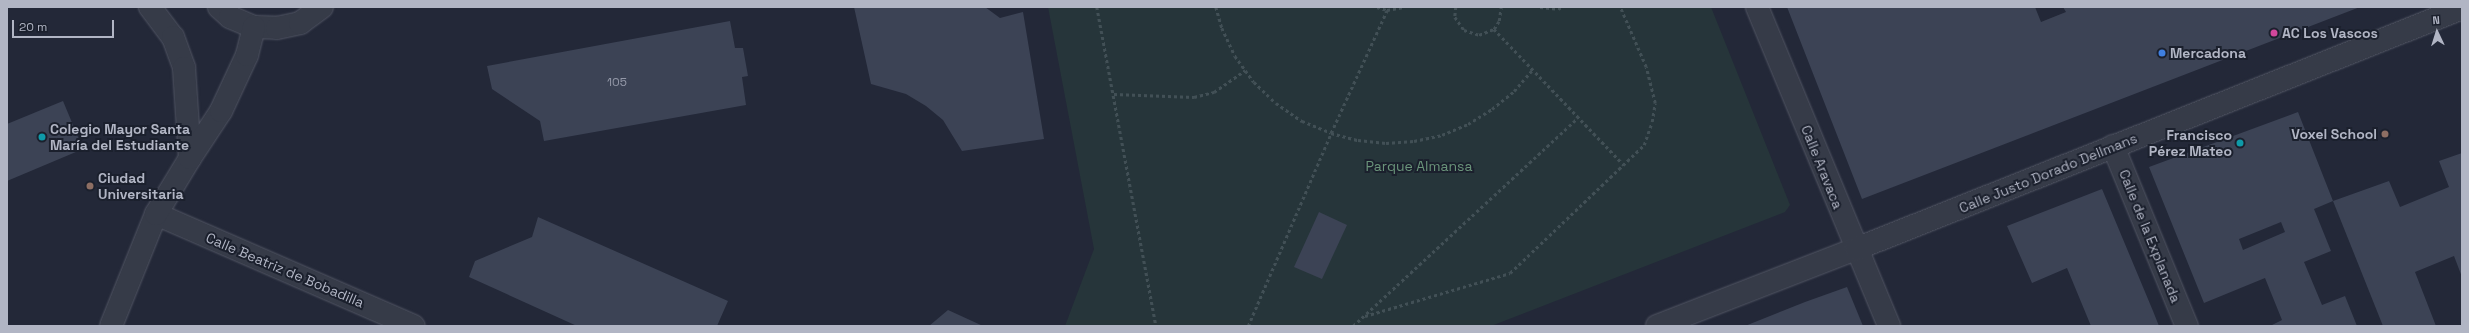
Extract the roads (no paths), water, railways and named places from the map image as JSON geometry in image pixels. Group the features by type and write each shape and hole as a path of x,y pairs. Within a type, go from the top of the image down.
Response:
{"street":[{"path":"150,7 173,37 184,68 190,158"},
{"path":"219,7 230,17 254,27 277,28 300,23 322,7"},
{"name":"Calle Aravaca","path":"1757,7 1856,250 1889,326"},
{"name":"Calle Justo Dorado Dellmans","path":"1657,326 1856,250 2113,146 2460,10"},
{"path":"111,326 156,214 221,111 247,55 254,27"},
{"name":"Calle de la Explanada","path":"2113,146 2187,326"},
{"name":"Calle Beatriz de Bobadilla","path":"156,214 414,326"}],"place":[{"name":"AC Los Vascos","path":"2274,33"},
{"name":"Mercadona","path":"2162,53"},
{"name":"Voxel School","path":"2385,134"},
{"name":"Colegio Mayor Santa María del Estudiante","path":"42,137"},
{"name":"Francisco Pérez Mateo","path":"2240,143"},
{"name":"Ciudad Universitaria","path":"90,186"}],"park label":[{"name":"Parque Almansa","path":"1419,166"}]}
